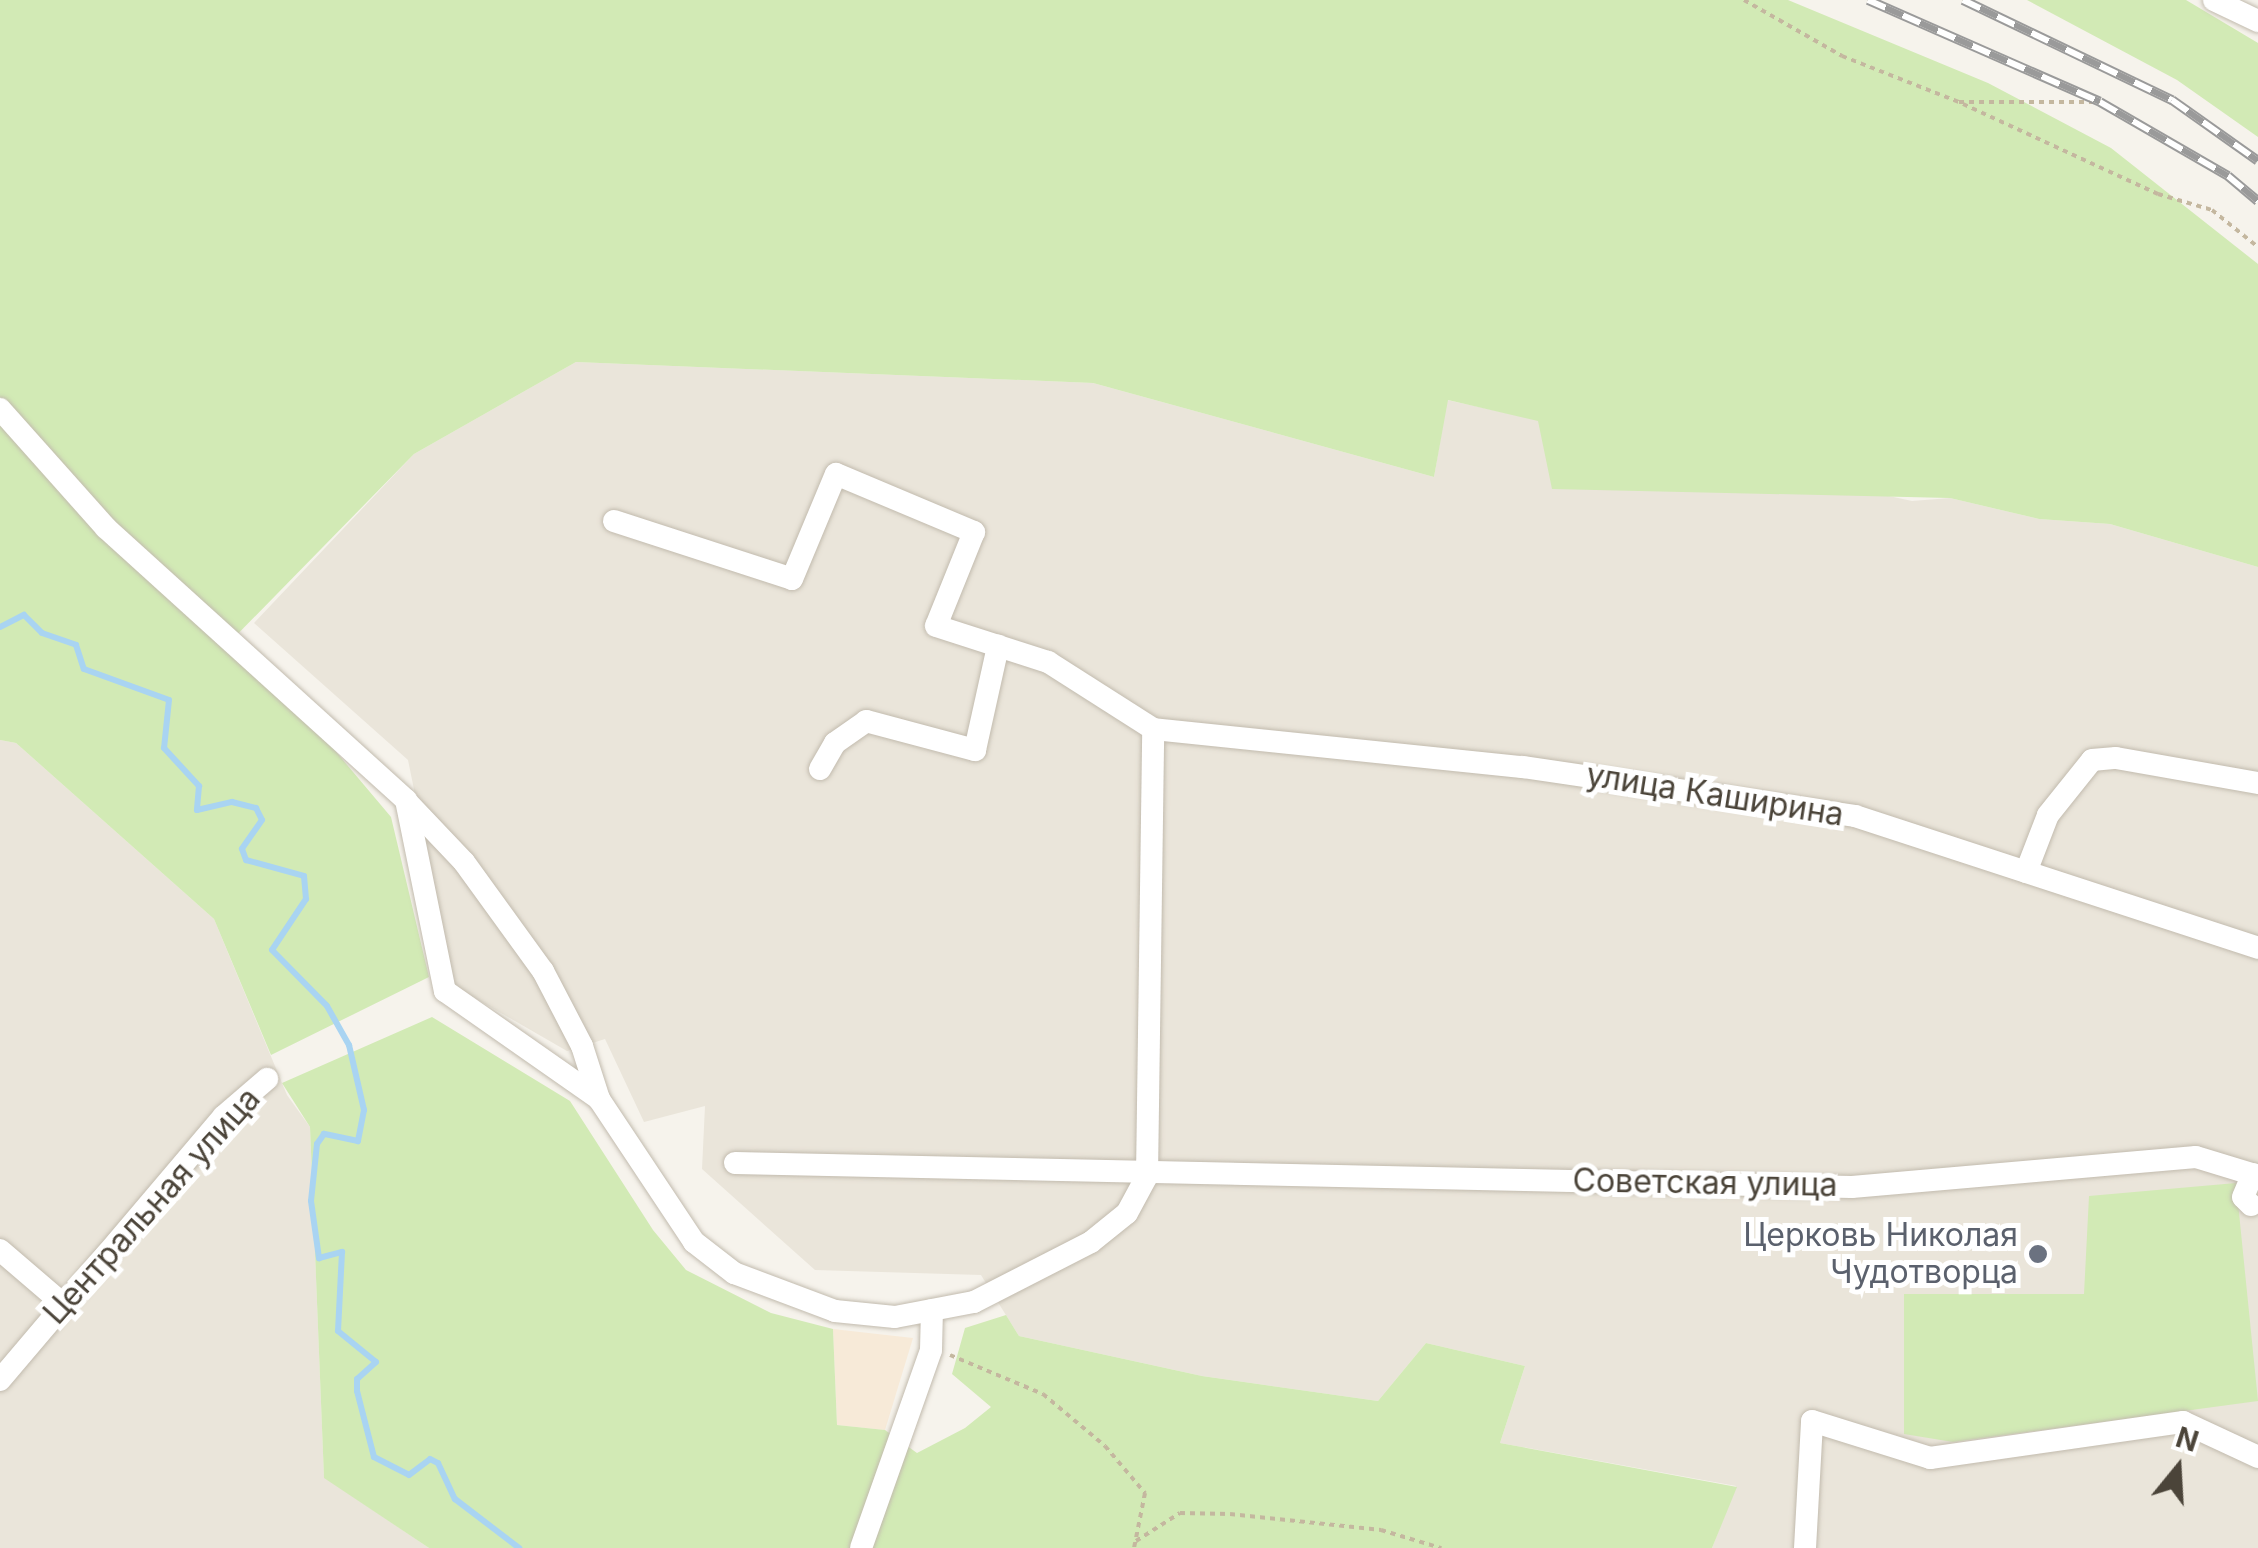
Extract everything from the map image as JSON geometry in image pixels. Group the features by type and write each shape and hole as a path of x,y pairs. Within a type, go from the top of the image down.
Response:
{"street":[{"path":"2214,0 2258,21"},
{"path":"0,409 106,528 406,800 464,862 543,971 582,1046 599,1099 694,1242 734,1273 836,1311 895,1316 974,1302 1092,1242 1127,1213 1147,1176 1154,729 1048,662 936,626 974,532 836,474 792,579 614,522"},
{"path":"820,770 835,742 866,722 975,750 998,646"},
{"name":"улица Каширина","path":"1154,729 1524,766 1854,816 2258,948"},
{"path":"2026,872 2048,815 2092,760 2116,758 2258,784"},
{"path":"406,800 445,991 599,1099"},
{"name":"Центральная улица","path":"0,1380 224,1116 266,1078"},
{"name":"Советская улица","path":"735,1162 1147,1176 1852,1187 2196,1157 2255,1175"},
{"path":"2251,1205 2243,1197 2255,1175"},
{"path":"0,1250 62,1304"},
{"path":"861,1548 931,1350 932,1310"},
{"path":"1805,1548 1812,1421 1930,1458 2183,1422 2258,1456"}],"path":[{"path":"1744,0 1842,56 1959,102 2158,194 2212,210 2258,246"},
{"path":"1959,102 2100,102"},
{"path":"931,1350 978,1363 1043,1394 1106,1446 1145,1493 1134,1548"},
{"path":"1136,1541 1180,1513 1230,1514 1382,1530 1441,1548"}],"shaded area":[{"path":"576,362 1093,383 1434,477 1447,400 1912,501 1950,498 2039,519 2110,524 2258,567 2258,1548 1712,1548 1736,1486 1500,1443 1525,1366 1426,1343 1378,1401 1202,1376 1019,1336 981,1275 815,1270 702,1169 705,1106 644,1122 605,1039 567,1051 454,986 408,760 254,623 414,454"},
{"path":"0,740 16,743 214,919 287,1095 310,1127 324,1477 429,1548 0,1548"},
{"path":"833,1329 913,1338 885,1430 837,1425"}],"green space":[{"path":"0,0 1788,0 1988,83 2111,148 2258,264 2258,567 2110,524 2039,519 1950,498 1552,489 1538,421 1448,400 1434,477 1093,383 576,362 414,454 225,647 332,747 391,817 429,977 271,1055 214,919 16,743 0,740"},
{"path":"2027,0 2186,0 2258,43 2258,137 2177,80"},
{"path":"432,1017 570,1101 653,1230 686,1270 771,1313 833,1329 837,1425 885,1430 917,1453 965,1428 991,1407 952,1374 965,1328 1006,1315 1019,1336 1202,1376 1378,1401 1426,1343 1525,1366 1500,1443 1737,1487 1712,1548 429,1548 324,1478 310,1127 282,1083"},
{"path":"2236,1183 2258,1401 1953,1442 1904,1434 1904,1294 2084,1294 2089,1196"}],"waterway":[{"path":"0,627 24,615 42,633 76,645 84,669 169,700 164,748 199,786 197,810 232,802 256,808 262,820 242,849 246,860 304,876 306,899 272,950 327,1006 349,1045 364,1110 358,1141 324,1134 317,1144 311,1201 319,1258 342,1252 338,1331 376,1362 357,1379 374,1457 409,1475 430,1459 438,1463 455,1499 519,1548"}],"railway":[{"path":"1868,0 2100,102 2228,176 2258,201"},
{"path":"1963,0 2172,100 2258,161"}],"place":[{"name":"Церковь Николая Чудотворца","path":"2038,1254"}]}
